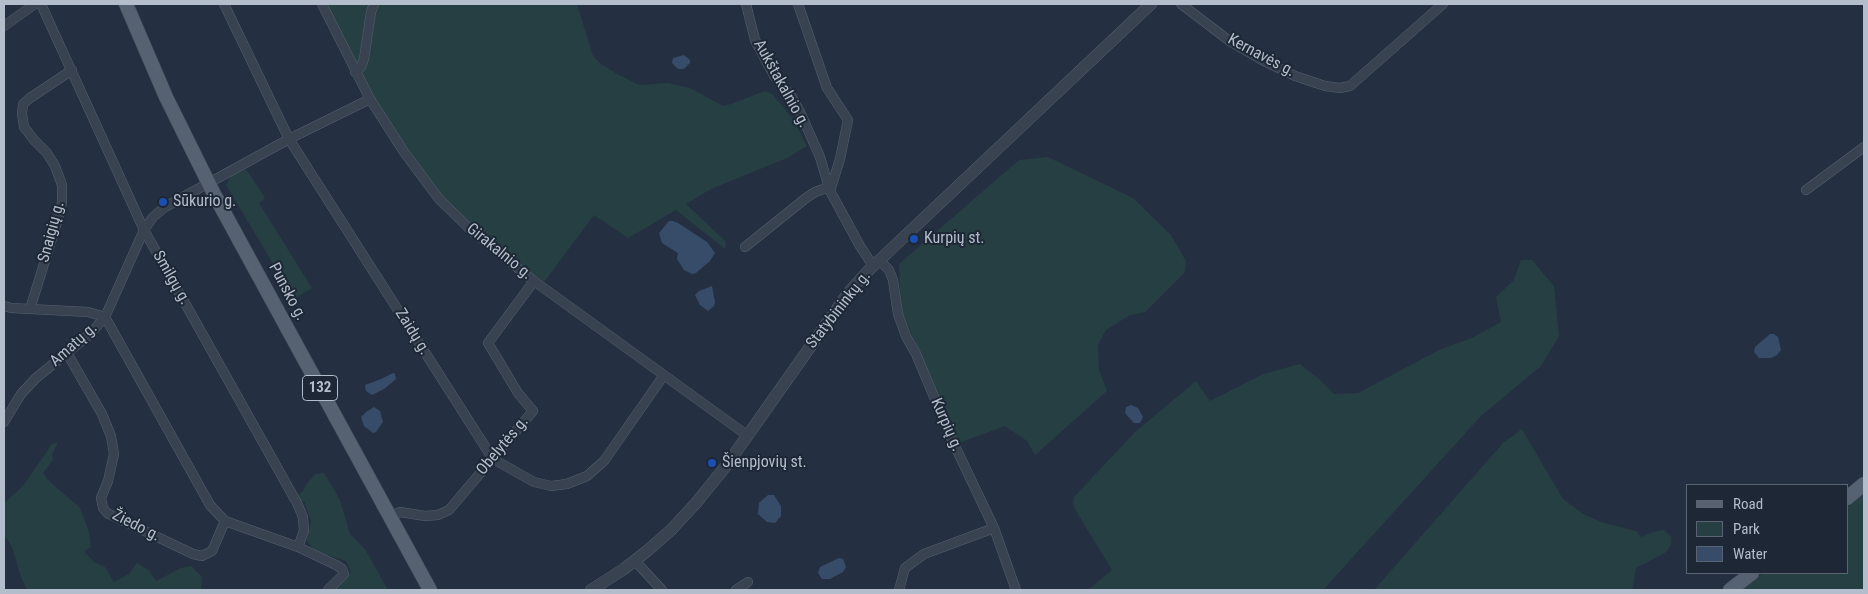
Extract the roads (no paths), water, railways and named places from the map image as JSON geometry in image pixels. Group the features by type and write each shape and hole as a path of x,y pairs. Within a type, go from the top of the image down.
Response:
{"main road":[{"name":"Punsko g.","path":"126,4 166,96 209,184 430,590"},
{"path":"1848,497 1864,484"},
{"path":"1730,590 1751,574"}],"street":[{"path":"4,26 35,4"},
{"name":"Smilgų g.","path":"41,4 144,230 297,503 303,517 304,531 298,547"},
{"name":"Zaidų g.","path":"224,4 289,139 493,459 534,482 551,486 567,484 587,476 604,461 664,375"},
{"name":"Girakalnio g.","path":"322,4 370,99 404,152 439,199 473,232 534,281 748,436"},
{"path":"355,72 362,67 374,4"},
{"name":"Aukštakalnio g.","path":"746,4 755,40 775,76 790,94 800,112 820,157 830,189 860,246 876,263"},
{"path":"745,247 815,192 830,189 840,159 848,120 827,88 798,4"},
{"name":"Statybininkų g.","path":"591,590 635,561 671,530 696,503 723,471 849,292 876,263 1151,4"},
{"name":"Kernavės g.","path":"1181,4 1231,42 1271,64 1295,76 1326,86 1340,88 1350,86 1442,4"},
{"name":"Snaigių g.","path":"30,309 62,203 62,185 47,153 24,127 23,104 72,70"},
{"name":"Amatų g.","path":"4,422 20,394 36,378 90,334 105,317 144,230 153,217 165,207 289,139 370,99"},
{"path":"1806,190 1864,147"},
{"name":"Kurpių g.","path":"876,263 889,270 894,280 898,314 906,336 916,354 949,433 994,528 1016,590"},
{"name":"Obelytės g.","path":"390,517 400,512 425,516 449,510 533,411 518,393 488,343 534,281"},
{"path":"4,306 88,312 105,317 210,505 225,521 298,547 342,569 344,574 328,590"},
{"name":"Žiedo g.","path":"68,353 102,414 111,436 114,454 108,481 101,498 103,508 108,513 193,554 202,556 212,551 225,521"},
{"path":"899,590 905,568 924,554 994,528"},
{"path":"635,561 662,590"},
{"path":"736,590 748,582"}],"water":[{"path":"684,55 690,60 690,63 684,69 678,69 672,63 673,58"},
{"path":"669,221 678,223 707,242 715,253 710,261 696,273 692,274 684,270 677,259 678,253 662,243 659,233"},
{"path":"712,286 715,302 714,306 708,311 700,305 695,295 699,291"},
{"path":"1770,334 1778,337 1781,350 1771,358 1759,358 1754,352 1755,347"},
{"path":"393,373 396,379 384,389 372,395 366,391 365,385"},
{"path":"1131,405 1138,408 1143,417 1140,423 1134,423 1125,413 1126,407"},
{"path":"374,407 380,411 383,422 376,432 373,433 364,426 361,417"},
{"path":"768,495 774,495 781,506 781,516 775,523 767,522 758,514 759,503"},
{"path":"839,558 843,559 846,567 843,572 830,579 822,579 818,573 820,567"}],"place":[{"name":"Sūkurio g.","path":"163,202"},
{"name":"Kurpių st.","path":"914,239"},
{"name":"Šienpjovių st.","path":"712,463"}]}
